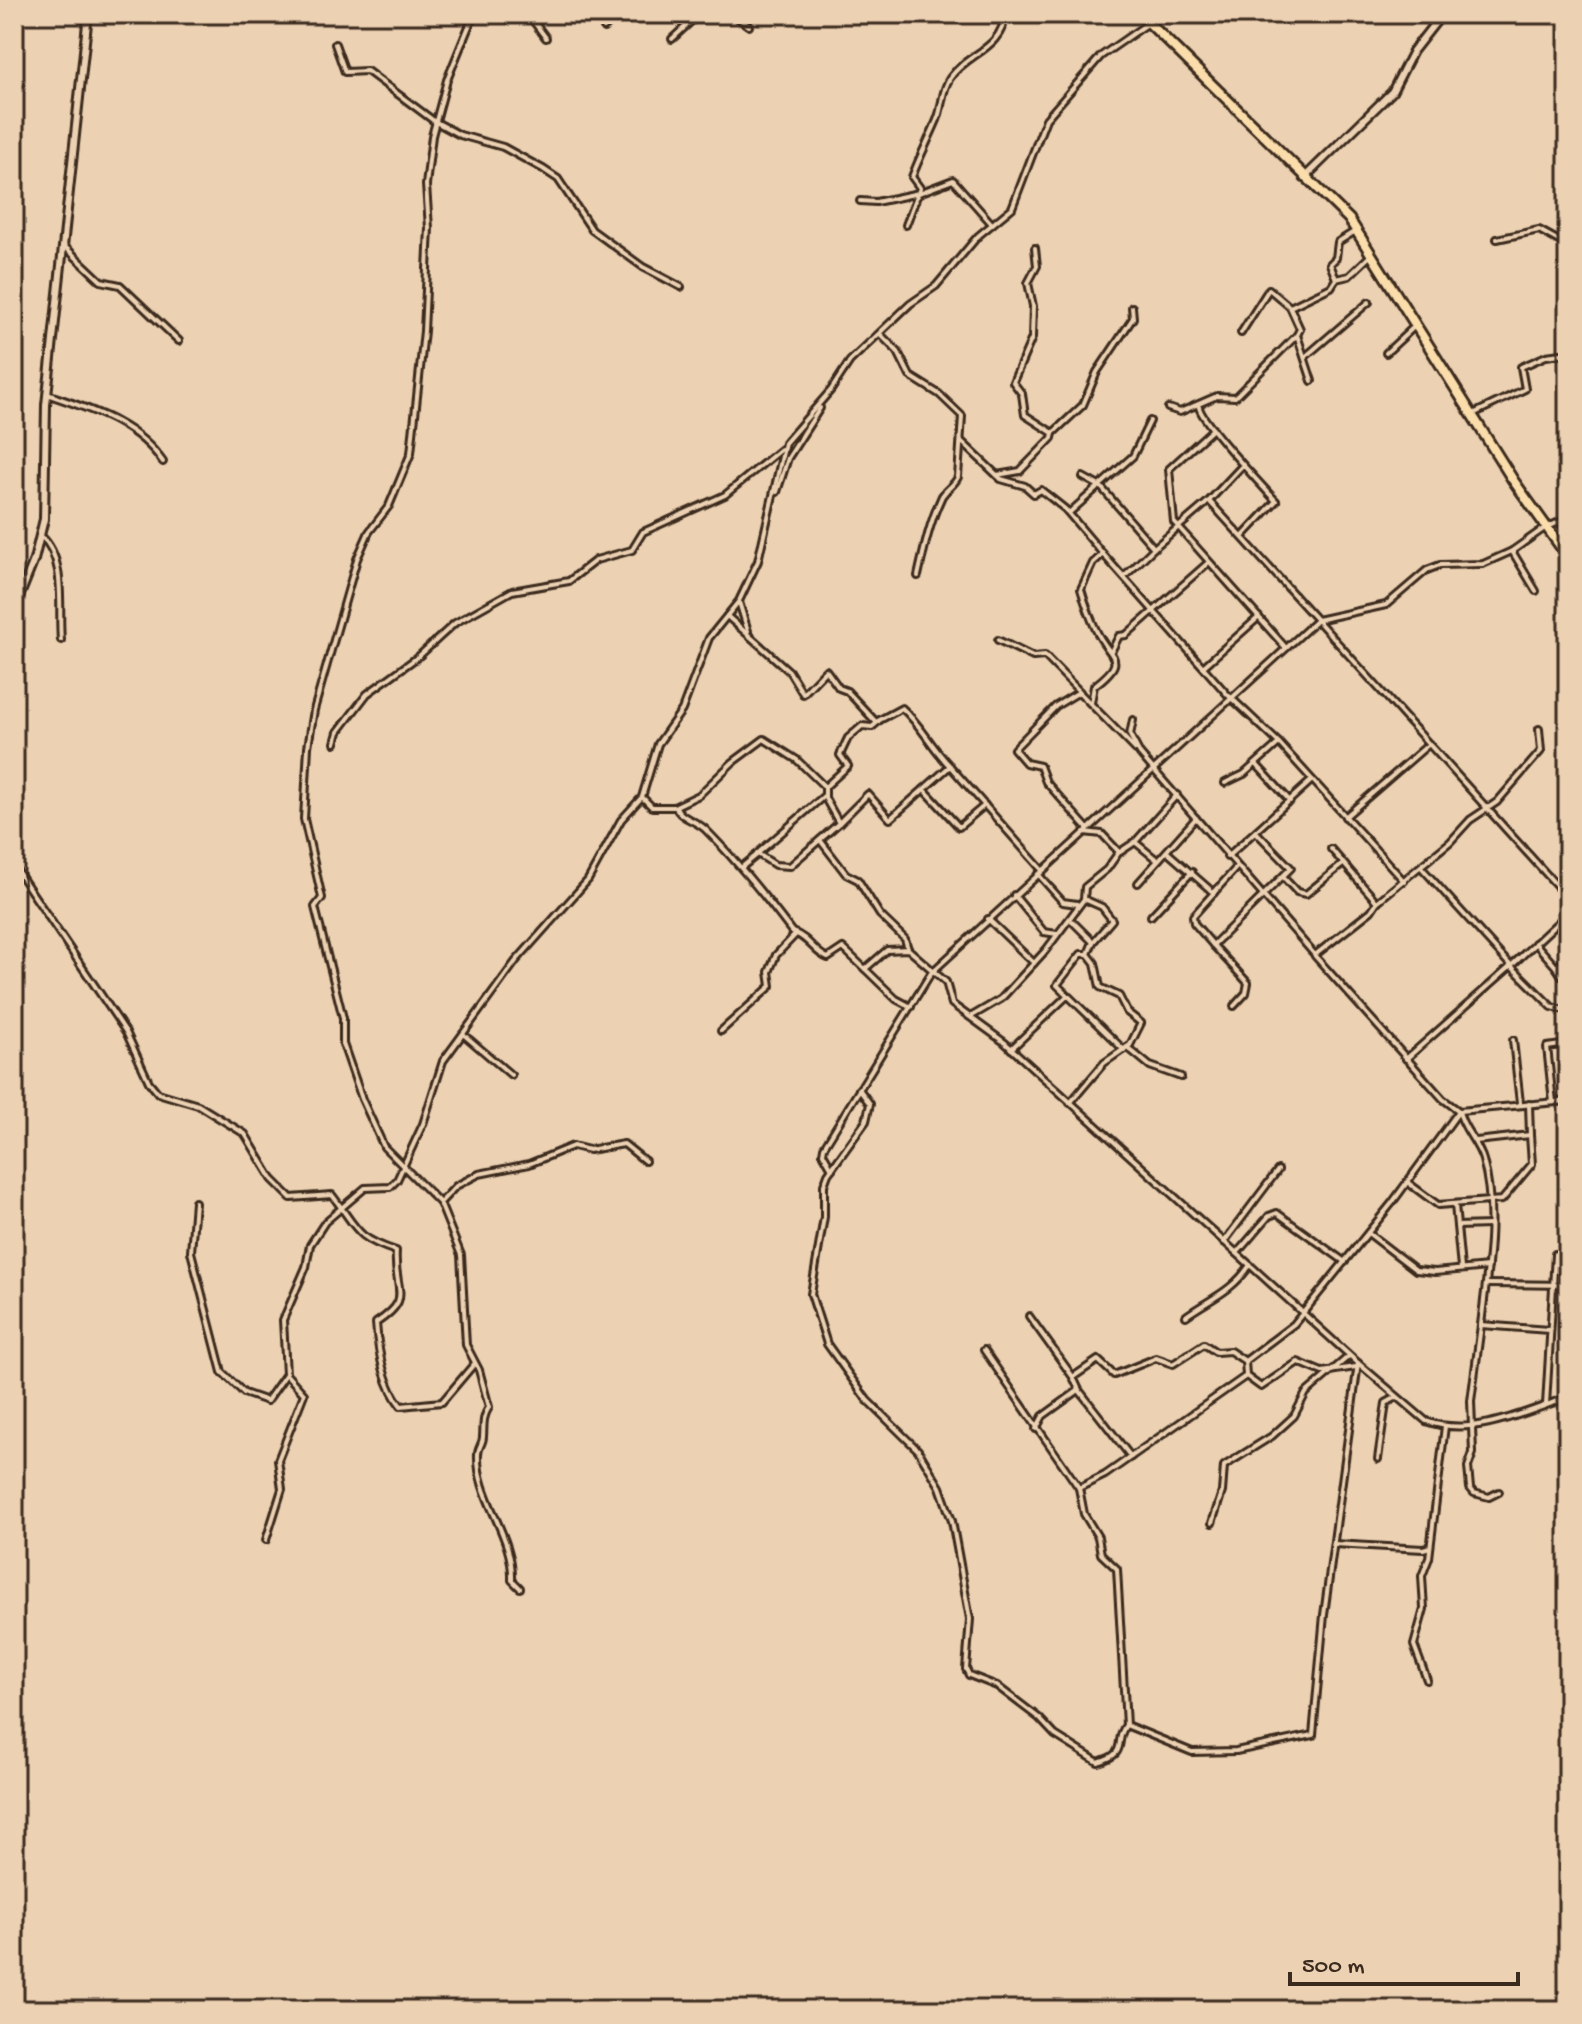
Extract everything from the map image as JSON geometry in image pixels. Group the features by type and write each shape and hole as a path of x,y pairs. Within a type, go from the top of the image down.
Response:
{"main road":[{"path":"1134,14 1306,177 1357,234 1471,414 1568,557"},
{"path":"1140,14 1147,24"}],"street":[{"path":"14,610 41,536 45,506 47,394 88,14"},
{"path":"474,14 434,121 426,185 428,259 413,442 389,506 369,532 357,559 314,710 303,797 304,819 322,898 315,907 343,1018 343,1044 384,1147 440,1203 461,1255 466,1345 489,1407 482,1418 483,1440 477,1451 480,1473 505,1538 513,1566 512,1580 520,1588"},
{"path":"528,14 546,38"},
{"path":"604,28 621,14"},
{"path":"672,39 699,14"},
{"path":"732,14 749,26"},
{"path":"906,225 920,188 912,177 936,123 947,84 956,72 994,44 1004,29 1005,14"},
{"path":"1306,177 1392,92 1413,51 1442,14"},
{"path":"772,506 788,458 850,361 910,304 936,286 992,224 1012,208 1046,119 1101,56 1147,24"},
{"path":"335,44 345,72 367,71 434,121 460,135 503,147 558,179 592,230 643,267 681,287"},
{"path":"860,201 876,202 919,193 953,180 992,224"},
{"path":"1497,239 1539,230 1568,246"},
{"path":"1336,279 1330,264 1336,258 1338,242 1357,234"},
{"path":"63,245 101,281 120,285 179,341"},
{"path":"1035,248 1037,266 1028,280 1033,306 1032,338 1013,382 1022,394 1025,415 1053,433"},
{"path":"1290,307 1331,287 1336,279 1349,276 1371,255"},
{"path":"1168,408 1180,412 1199,407 1217,396 1235,397 1300,329 1290,307 1269,289 1241,333"},
{"path":"1305,357 1369,302"},
{"path":"996,475 1020,471 1083,405 1097,372 1133,318 1132,307"},
{"path":"1386,353 1416,325"},
{"path":"880,334 898,352 910,376 958,410 962,442 958,477 945,491 938,506 918,576"},
{"path":"1297,335 1312,381"},
{"path":"1471,414 1524,391 1521,367 1534,359 1568,353"},
{"path":"47,394 93,409 133,429 163,462"},
{"path":"335,743 338,732 367,694 419,656 455,623 512,591 569,581 596,560 632,550 643,532 725,495 783,447 827,395"},
{"path":"1199,407 1200,415 1235,453 1241,467 1259,479 1277,504 1243,536"},
{"path":"1069,513 1133,456 1150,421"},
{"path":"1213,429 1169,469 1173,517 1179,529 1286,648"},
{"path":"962,442 996,475 1025,486 1034,494 1041,490 1069,513 1152,612 1227,694 1234,697 1279,743 1404,881"},
{"path":"195,1202 191,1252 222,1372 244,1393 267,1401 286,1374 283,1320 306,1267 310,1245 341,1206 365,1188 390,1187 423,1124 443,1061 516,961 588,880 621,820 642,797 658,744 682,710 709,638 739,601 763,546 783,447"},
{"path":"1123,578 1209,501 1241,467"},
{"path":"1083,477 1101,487 1154,548"},
{"path":"1209,501 1568,898"},
{"path":"832,1169 823,1153 824,1147 931,973 1317,620 1386,605 1427,570 1440,565 1483,564 1512,551 1547,527 1559,522 1568,523"},
{"path":"41,536 51,547 56,563 61,640"},
{"path":"1512,551 1536,591"},
{"path":"1091,703 1094,686 1106,678 1114,663 1112,650 1096,630 1081,589 1093,563 1103,554"},
{"path":"1112,650 1119,636 1126,635 1209,562"},
{"path":"739,601 748,634"},
{"path":"727,616 789,671 803,694 826,670 839,688 847,691 878,722"},
{"path":"1203,666 1259,617"},
{"path":"998,640 1033,657 1037,654 1045,656 1082,693 1177,795 1236,868 1406,1059 1443,1099 1459,1111 1484,1163 1490,1225 1488,1267 1471,1401 1470,1488 1474,1493 1489,1497 1499,1492"},
{"path":"1082,693 1062,700 1014,749 1026,763 1040,766 1046,782 1085,830 1102,834 1119,852"},
{"path":"825,787 848,766 840,755 848,738 862,726 872,727 902,708 919,724 929,746 985,805 1063,902 1077,904"},
{"path":"1133,720 1130,735 1140,754"},
{"path":"1315,955 1371,911 1377,902 1421,867 1470,820 1488,810 1541,751 1539,729"},
{"path":"642,797 652,807 676,807 699,795 733,762 764,739 797,760 825,787 825,795 839,823"},
{"path":"1225,783 1244,774 1279,743"},
{"path":"1345,817 1429,744"},
{"path":"1256,764 1290,801"},
{"path":"755,855 786,868 839,823 866,795 890,819 950,766"},
{"path":"1227,857 1311,781"},
{"path":"924,789 959,827 985,805"},
{"path":"742,868 825,795"},
{"path":"972,1016 996,1003 1034,963 1071,920 1077,904 1084,899 1085,887 1107,869 1119,852 1135,842 1177,795"},
{"path":"676,807 681,816 702,827 742,868 796,934 805,936 821,955 828,958 843,948 896,999 911,1007"},
{"path":"1138,883 1196,818"},
{"path":"1213,945 1291,868 1257,833"},
{"path":"820,840 846,874 858,880 880,915 905,939 908,949 931,973 946,982 952,1004 972,1016 1011,1049 1357,1365 1426,1421 1445,1426 1500,1421 1568,1397"},
{"path":"1135,842 1157,860"},
{"path":"1331,849 1377,902"},
{"path":"1167,852 1214,893"},
{"path":"1283,877 1297,892 1306,894 1343,864"},
{"path":"14,866 126,1032 149,1082 158,1093 198,1105 245,1134 272,1179 291,1198 332,1195 360,1235 373,1245 396,1251 395,1280 401,1296 397,1309 376,1323 377,1348 393,1397 401,1406 442,1402 475,1363"},
{"path":"1421,867 1552,1007 1568,1011"},
{"path":"1234,1006 1246,993 1248,983 1192,920 1236,868"},
{"path":"1151,916 1192,872"},
{"path":"1558,888 1568,880"},
{"path":"1014,895 1044,932 1058,934"},
{"path":"1084,899 1097,903 1112,918 1093,942 1088,954"},
{"path":"1406,1059 1568,913"},
{"path":"988,919 1034,963"},
{"path":"1071,920 1093,942"},
{"path":"721,1031 771,986 769,972 776,955 796,934"},
{"path":"1535,943 1562,976 1568,977"},
{"path":"865,969 887,950 908,949"},
{"path":"1088,954 1081,954 1057,984 1126,1048 1150,1066 1181,1077"},
{"path":"1070,1103 1104,1063 1126,1048 1141,1023 1127,1012 1119,996 1099,986 1095,963 1088,954"},
{"path":"1556,967 1568,959"},
{"path":"1011,1049 1067,996"},
{"path":"463,1034 511,1075"},
{"path":"1513,1040 1520,1103"},
{"path":"1553,1102 1547,1047 1568,1044"},
{"path":"859,1089 871,1109 824,1185 824,1217 811,1280 817,1321 827,1344 867,1400 918,1450 940,1487 952,1521 970,1619 967,1673 1010,1695 1055,1735 1098,1762 1112,1758 1121,1748 1126,1725 1117,1569 1101,1554 1098,1537 1084,1514 1079,1488 984,1350"},
{"path":"1245,1361 1287,1331 1368,1233 1459,1111 1568,1101"},
{"path":"1407,1182 1438,1205 1502,1200 1532,1164 1529,1104"},
{"path":"1476,1141 1530,1135"},
{"path":"440,1203 456,1186 479,1174 529,1164 573,1146 589,1150 624,1144 645,1161"},
{"path":"1224,1242 1278,1170"},
{"path":"1455,1205 1461,1268"},
{"path":"1236,1254 1269,1216 1277,1213 1345,1262"},
{"path":"1456,1226 1490,1225"},
{"path":"1368,1233 1416,1270 1488,1267"},
{"path":"1546,1405 1555,1254"},
{"path":"1186,1316 1240,1281 1250,1265"},
{"path":"1486,1284 1568,1285"},
{"path":"1029,1316 1079,1390 1131,1457"},
{"path":"1481,1325 1549,1330"},
{"path":"1073,1377 1098,1360 1114,1375 1156,1358 1173,1364 1204,1344 1216,1352 1230,1351 1245,1361"},
{"path":"1212,1523 1222,1492 1224,1466 1272,1436 1294,1416 1306,1393 1349,1356"},
{"path":"1245,1361 1246,1376 1261,1387 1298,1362 1322,1372 1357,1365"},
{"path":"1126,1725 1192,1752 1236,1751 1313,1735 1357,1365"},
{"path":"266,1540 282,1489 278,1460 304,1394 286,1374"},
{"path":"1079,1488 1131,1457 1246,1376"},
{"path":"1036,1429 1043,1416 1079,1390"},
{"path":"1378,1459 1386,1403 1397,1397"},
{"path":"1427,1680 1414,1645 1424,1609 1422,1576 1430,1547 1445,1426"},
{"path":"1334,1544 1430,1547"}]}
